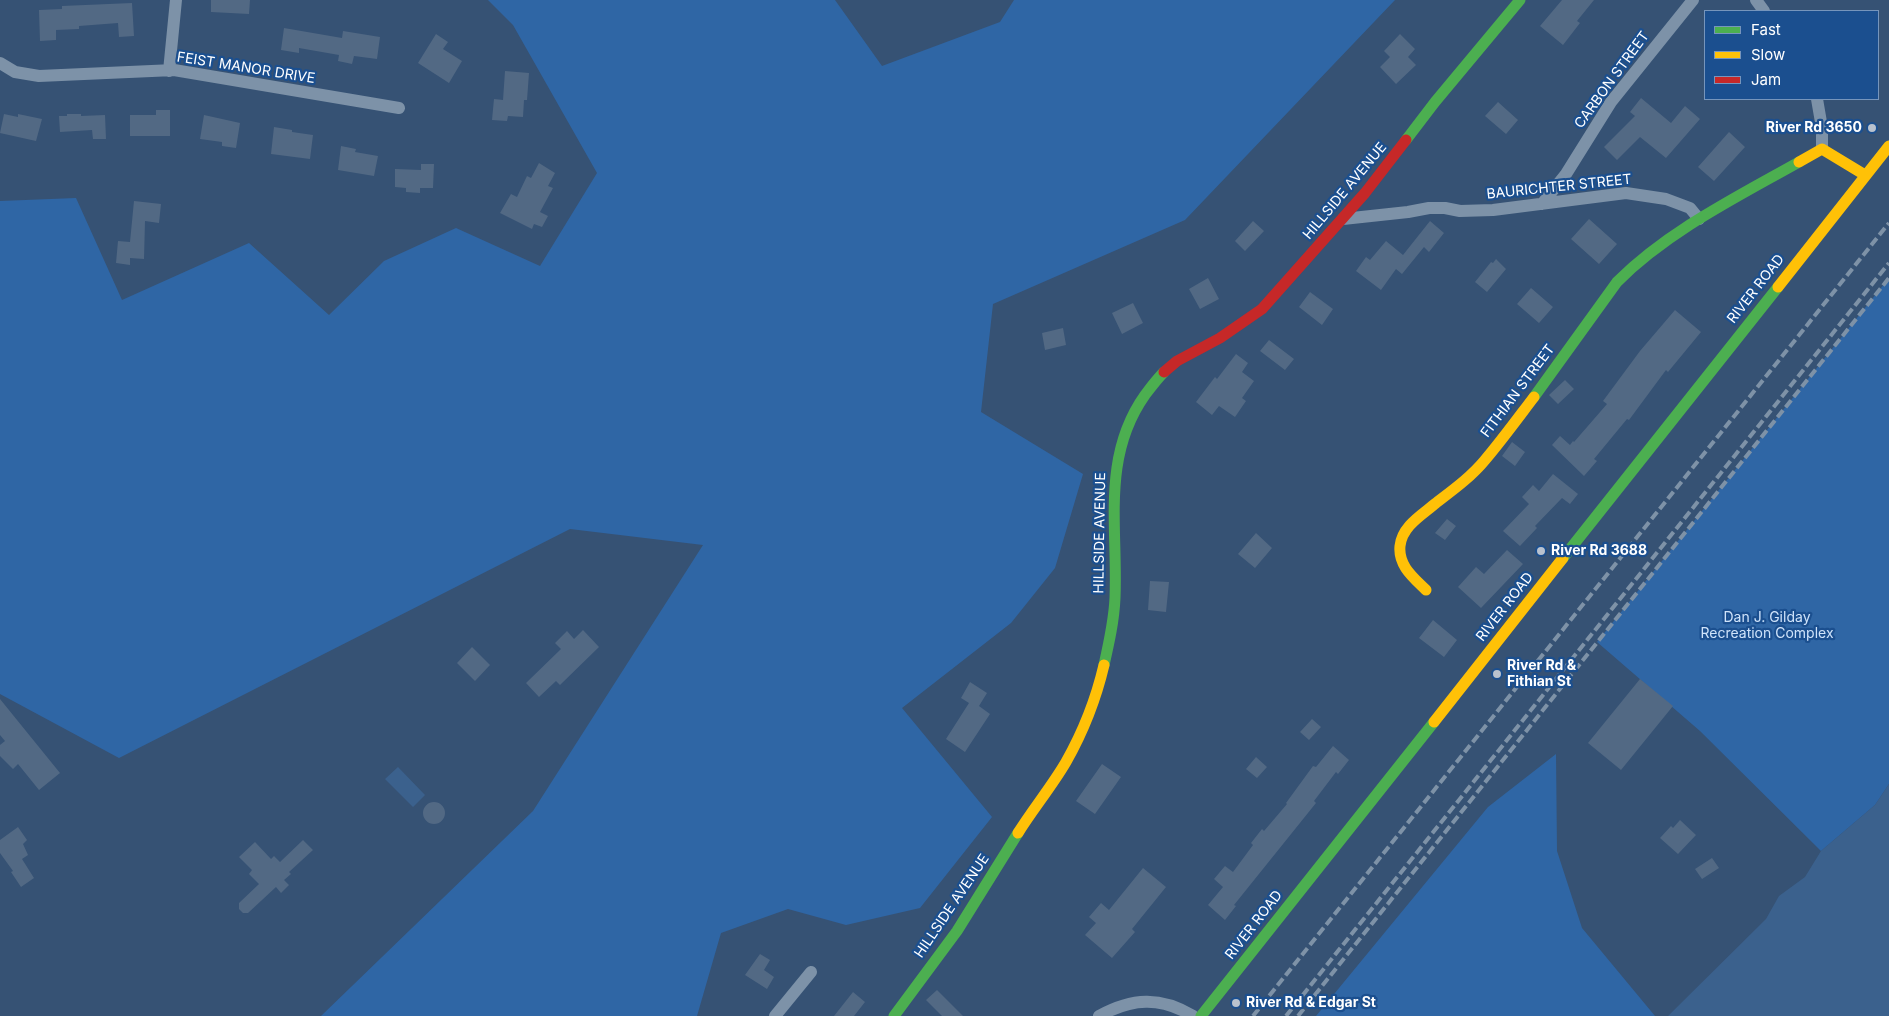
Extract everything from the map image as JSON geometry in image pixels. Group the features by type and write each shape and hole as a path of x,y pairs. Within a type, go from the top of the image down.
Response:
{"street":[{"path":"169,71 176,0"},
{"name":"HILLSIDE AVENUE","path":"894,1016 957,931 1036,803 1064,763 1081,732 1094,700 1104,667 1111,633 1115,598 1115,474 1120,446 1136,408 1148,391 1177,361 1220,338 1262,309 1365,194 1435,102 1520,0"},
{"name":"CARBON STREET","path":"1542,204 1566,174 1611,102 1692,0"},
{"name":"FEIST MANOR DRIVE","path":"0,63 15,72 39,76 169,71 399,108"},
{"path":"1817,100 1822,128 1822,149"},
{"name":"RIVER ROAD","path":"1201,1016 1889,146"},
{"path":"1822,149 1866,175"},
{"path":"1699,219 1822,149"},
{"name":"BAURICHTER STREET","path":"1343,218 1408,212 1429,208 1460,211 1493,210 1626,193 1666,198 1690,208 1699,219"},
{"name":"FITHIAN STREET","path":"1426,590 1405,569 1401,558 1400,546 1404,534 1411,524 1466,479 1484,461 1550,376 1617,282 1632,267 1699,219"},
{"path":"776,1016 811,972"},
{"path":"1099,1016 1124,1004 1153,1001 1180,1008 1193,1016"}],"green space":[{"path":"488,0 835,0 882,66 1000,22 1014,0 1395,0 1185,220 993,304 981,412 1083,474 1055,568 1011,623 902,708 992,817 920,908 846,925 788,909 721,933 697,1016 321,1016 533,811 703,545 570,529 119,758 0,694 0,201 76,198 122,300 249,243 329,315 384,261 456,228 540,266 597,173 513,25"},
{"name":"Dan J. Gilday Recreation Complex","path":"1889,278 1889,784 1875,805 1821,851 1700,731 1597,642"},
{"path":"1556,754 1557,851 1582,928 1655,1016 1316,1016 1488,807"}],"shaded area":[{"path":"398,767 425,795 413,807 385,779"},
{"path":"1889,784 1889,1016 1668,1016 1766,919 1779,896 1805,877 1821,851 1875,805"}],"building":[{"path":"211,0 250,0 249,14 211,12"},
{"path":"1562,0 1594,0 1577,21 1580,23 1563,45 1540,26"},
{"path":"132,3 134,36 119,37 118,23 79,26 79,29 56,30 56,40 40,41 39,10 62,9 62,6"},
{"path":"284,28 342,38 343,31 380,37 377,59 354,56 352,64 338,61 339,55 299,48 299,53 281,50"},
{"path":"436,34 448,42 443,49 462,61 449,83 418,63"},
{"path":"1400,34 1415,49 1408,57 1416,65 1396,84 1380,67 1390,57 1384,51"},
{"path":"505,71 529,73 527,100 524,100 523,117 508,116 507,121 492,120 494,99 503,100"},
{"path":"1641,98 1671,123 1685,106 1700,119 1666,158 1640,137 1617,160 1604,147 1635,116 1630,112"},
{"path":"1498,102 1518,120 1506,134 1485,116"},
{"path":"156,110 170,110 170,136 130,136 130,115 156,115"},
{"path":"4,114 18,117 18,114 42,119 36,141 0,133"},
{"path":"67,114 81,114 81,116 105,115 106,139 93,139 92,130 60,132 59,116 67,116"},
{"path":"204,115 240,123 236,148 222,146 222,142 200,139"},
{"path":"274,127 313,135 310,159 271,154"},
{"path":"1729,132 1745,147 1714,181 1698,167"},
{"path":"341,146 356,149 355,152 378,156 374,176 338,170"},
{"path":"539,163 555,173 548,186 553,188 540,212 548,216 542,227 534,224 532,229 500,213 511,194 517,197 527,176 531,178"},
{"path":"421,164 434,164 433,188 420,188 420,193 406,192 406,188 395,187 395,169 421,170"},
{"path":"134,201 161,204 159,223 145,221 144,259 130,258 130,265 116,263 118,241 130,242"},
{"path":"1589,219 1617,244 1599,264 1571,239"},
{"path":"1253,221 1264,231 1245,251 1235,241"},
{"path":"1430,221 1444,233 1429,252 1424,247 1402,274 1396,269 1381,290 1356,271 1366,257 1370,260 1386,241 1403,255"},
{"path":"1496,259 1506,269 1487,292 1475,282 1491,262 1493,263"},
{"path":"1208,278 1219,299 1200,309 1189,289"},
{"path":"1531,288 1553,307 1539,323 1517,304"},
{"path":"1310,292 1333,309 1322,325 1299,307"},
{"path":"1133,303 1143,323 1122,334 1112,313"},
{"path":"1675,310 1701,332 1668,372 1666,370 1629,420 1627,419 1594,459 1597,461 1584,476 1552,445 1560,436 1570,445 1574,442 1607,404 1603,401 1640,351"},
{"path":"1063,328 1066,345 1045,350 1042,333"},
{"path":"1269,340 1294,359 1285,370 1260,351"},
{"path":"1236,354 1248,363 1242,372 1254,381 1242,398 1246,401 1235,417 1219,406 1212,415 1196,402"},
{"path":"1565,380 1574,389 1558,404 1549,395"},
{"path":"1512,442 1525,452 1515,466 1502,456"},
{"path":"1553,474 1578,494 1570,504 1562,498 1535,526 1537,528 1520,546 1503,531 1529,504 1522,497 1533,485 1539,491"},
{"path":"1447,519 1456,526 1445,540 1435,533"},
{"path":"1256,533 1272,548 1255,568 1238,554"},
{"path":"1507,550 1523,564 1481,608 1458,587 1476,567 1484,574"},
{"path":"1150,581 1169,582 1166,612 1148,610"},
{"path":"1433,620 1457,640 1444,657 1419,638"},
{"path":"583,630 599,647 560,685 556,681 539,697 526,683 561,649 555,643 567,631 574,639"},
{"path":"472,647 490,665 475,681 457,663"},
{"path":"1640,679 1673,706 1621,770 1588,743"},
{"path":"970,682 987,693 979,706 990,714 965,752 946,739 969,703 961,698"},
{"path":"0,699 60,773 39,790 18,764 13,769 0,756 0,745 5,741 0,735"},
{"path":"1312,719 1321,727 1309,740 1300,732"},
{"path":"1333,746 1349,760 1338,774 1336,772 1314,801 1316,803 1234,905 1236,906 1225,920 1208,905 1223,887 1214,879 1225,866 1233,872 1262,829 1264,831 1287,804 1313,766 1316,767"},
{"path":"1256,757 1267,767 1257,778 1246,769"},
{"path":"1102,764 1121,777 1095,814 1076,801"},
{"path":"434,802 444,809 445,813 438,823 434,824 424,817 423,813 430,803"},
{"path":"1680,820 1696,835 1678,854 1660,838 1671,826 1673,828"},
{"path":"18,827 27,840 23,844 28,855 22,859 34,878 21,887 11,872 13,871 0,853 0,840"},
{"path":"303,840 313,850 289,872 291,874 284,880 289,885 281,893 276,887 248,913 243,913 239,909 239,903 259,884 249,874 252,870 239,857 255,842 271,859 274,856 280,862"},
{"path":"1712,858 1719,868 1702,879 1695,869"},
{"path":"1143,868 1166,887 1132,929 1135,932 1112,958 1085,935 1096,923 1089,917 1101,903 1109,910"},
{"path":"760,954 770,960 764,970 774,977 767,989 745,975"},
{"path":"937,990 963,1016 942,1016 926,1000"},
{"path":"853,992 865,1002 854,1016 834,1016"}],"railway":[{"path":"1253,1016 1889,223"},
{"path":"1286,1016 1889,263"},
{"path":"1298,1016 1889,278"}],"traffic: fast":[{"path":"1406,140 1435,102 1520,0"},
{"path":"1534,397 1617,282 1637,264 1658,247 1704,216 1799,162"},
{"path":"1563,558 1778,287"},
{"path":"1104,665 1114,607 1115,493 1122,443 1131,419 1145,395 1164,372"},
{"path":"1201,1016 1434,722"},
{"path":"894,1016 957,931 1018,833"}],"traffic: slow":[{"path":"1778,287 1889,146"},
{"path":"1799,162 1822,149 1865,175"},
{"path":"1426,590 1404,566 1400,553 1404,533 1419,517 1480,466 1534,397"},
{"path":"1434,722 1563,558"},
{"path":"1018,833 1055,780 1072,751 1093,703 1104,665"}],"traffic: jam":[{"path":"1164,372 1177,361 1220,338 1262,309 1365,193 1406,140"}],"place":[{"name":"River Rd 3650","path":"1872,128"},
{"name":"River Rd 3688","path":"1541,551"},
{"name":"River Rd & Fithian St","path":"1497,674"},
{"name":"River Rd & Edgar St","path":"1236,1003"}]}
